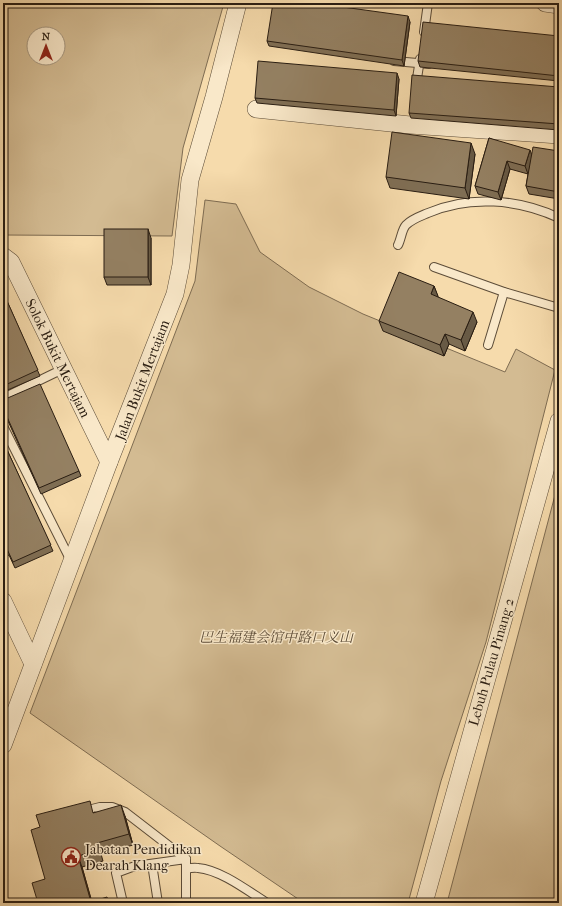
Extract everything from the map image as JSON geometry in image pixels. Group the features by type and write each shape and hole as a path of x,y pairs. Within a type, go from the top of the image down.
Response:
{"street":[{"name":"Jalan Bukit Mertajam","path":"3,745 109,462 175,294 181,265 190,180 214,97 238,3"},
{"path":"545,3 559,5"},
{"path":"256,109 410,121 559,135"},
{"name":"Solok Bukit Mertajam","path":"3,256 11,262 109,462"},
{"name":"Lebuh Pulau Pinang 2","path":"424,903 559,421"},
{"path":"3,601 34,664"}],"lane":[{"path":"415,94 428,3"},
{"path":"389,60 435,65"},
{"path":"398,244 406,225 414,219 443,206 463,203 501,201 546,211 559,218"},
{"path":"434,267 504,292 559,308"},
{"path":"488,345 504,292"},
{"path":"3,398 64,369"},
{"path":"3,426 72,562"},
{"path":"78,812 100,807 112,807 125,812 186,859"},
{"path":"123,903 116,873 135,866 186,859"},
{"path":"186,859 186,903"},
{"path":"152,864 158,903"},
{"path":"186,869 198,868 210,870 267,903"}],"green space":[{"path":"3,3 224,3 183,148 172,236 3,235"},
{"name":"巴生福建会馆中路口义山","path":"205,200 236,204 260,252 309,287 363,314 505,372 516,349 555,370 486,642 441,781 408,903 304,903 30,713 195,281"},
{"path":"559,480 559,903 447,903"}],"building":[{"path":"273,3 314,3 408,16 402,60 267,41"},
{"path":"423,22 559,36 559,76 418,61"},
{"path":"258,61 397,73 394,110 255,98"},
{"path":"412,75 559,87 559,124 409,113"},
{"path":"392,132 471,143 465,188 386,177"},
{"path":"489,138 530,150 525,166 507,161 498,192 475,186"},
{"path":"533,147 559,151 559,192 526,186"},
{"path":"104,229 148,229 148,277 104,277"},
{"path":"399,272 434,286 431,294 473,312 461,340 445,334 440,345 379,321"},
{"path":"3,292 38,370 3,386"},
{"path":"40,384 79,471 39,488 3,408 3,400"},
{"path":"3,441 51,545 13,562 7,549 3,551"},
{"name":"Jabatan Pendidikan Dearah Klang","path":"90,801 93,813 121,805 129,834 97,843 99,850 78,856 91,902 107,897 109,903 38,903 32,883 45,879 31,830 40,827 36,815"}],"place":[{"name":"Jabatan Pendidikan Dearah Klang","path":"71,857"}]}
